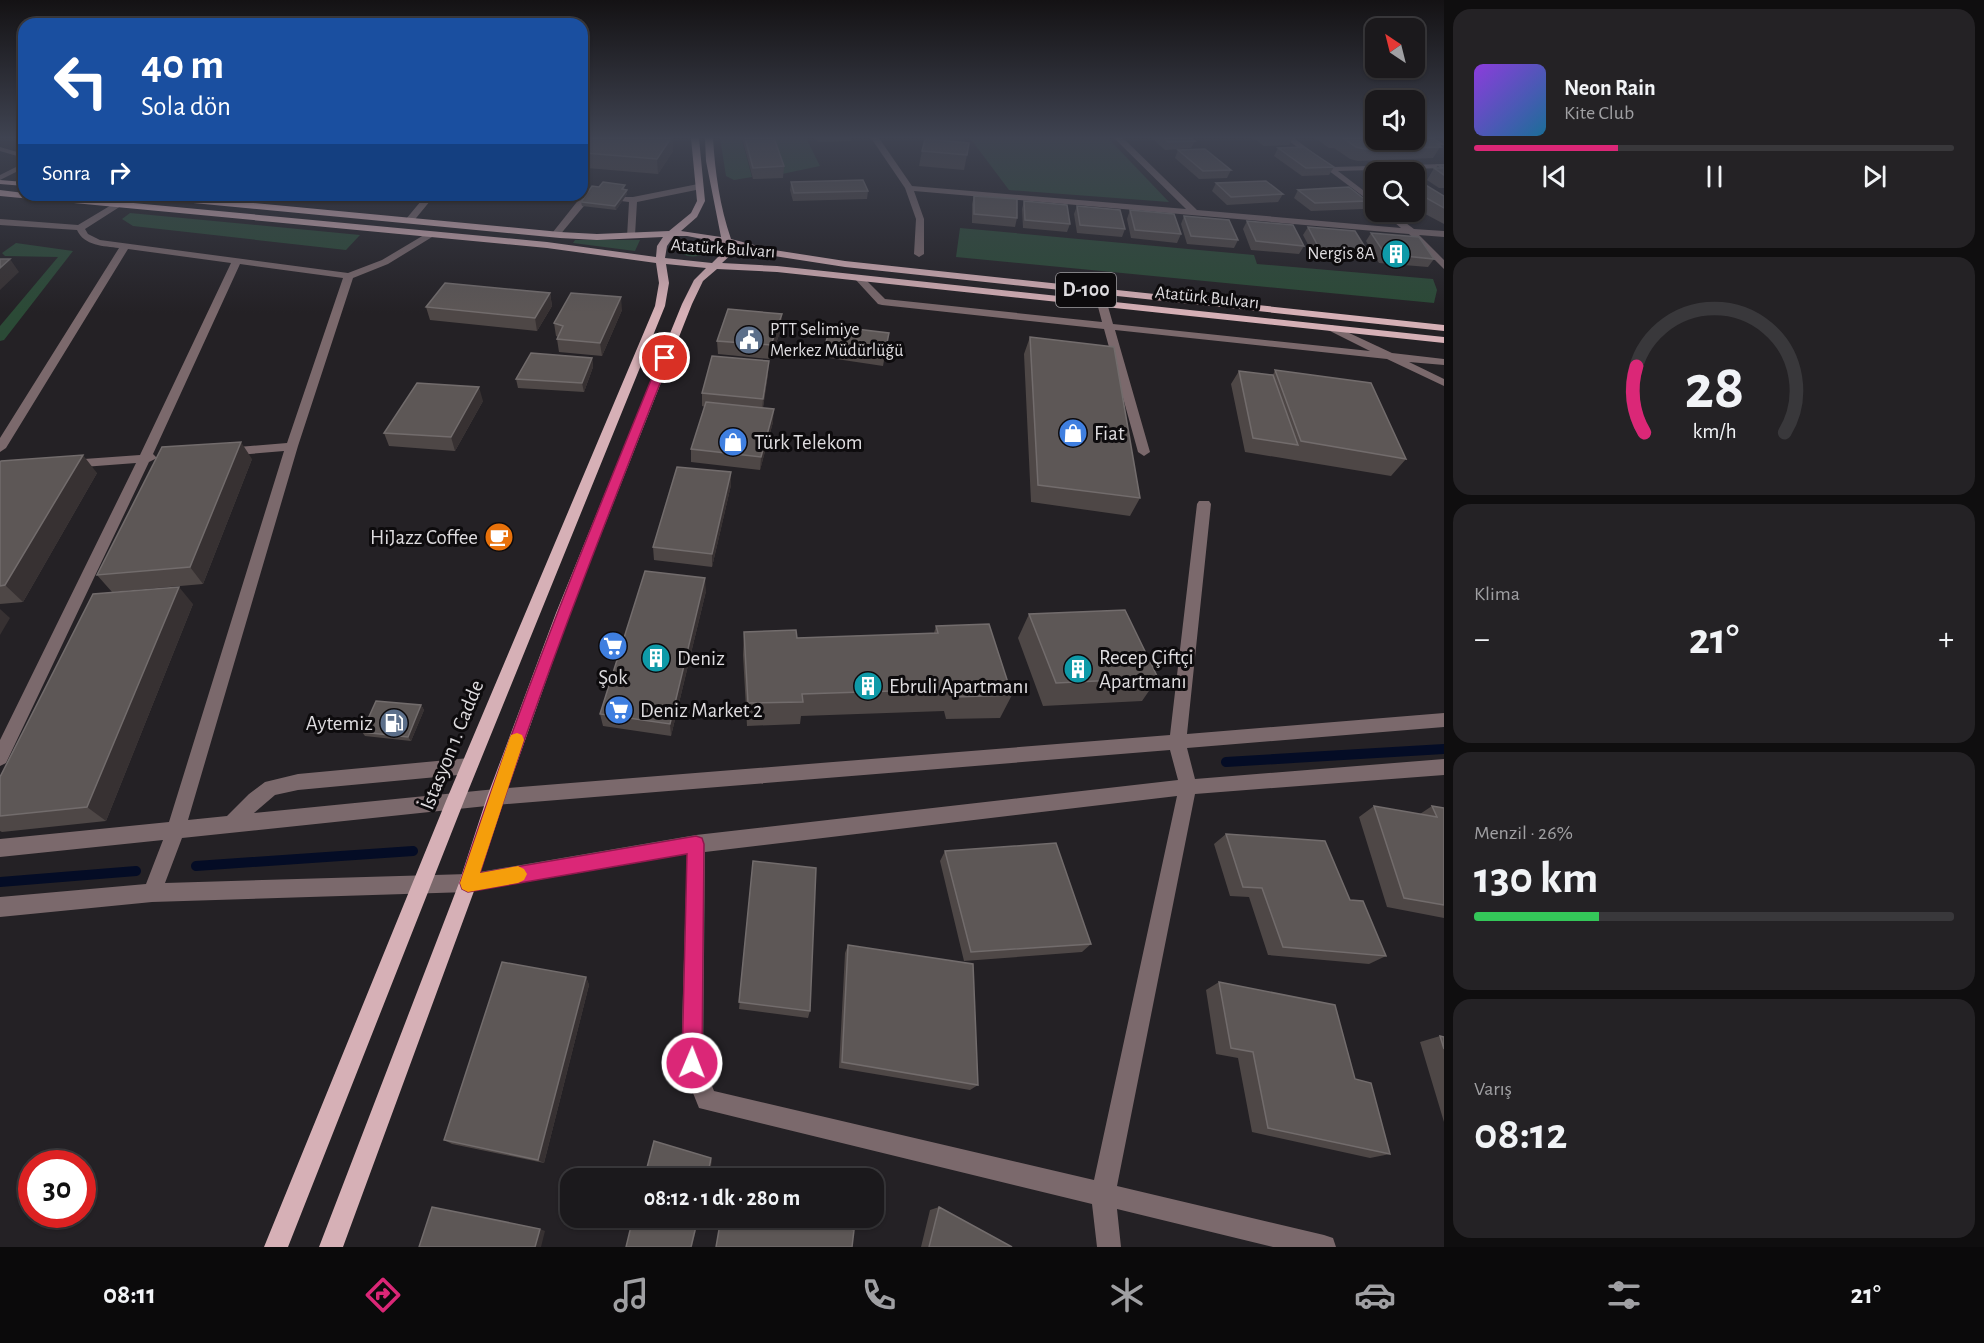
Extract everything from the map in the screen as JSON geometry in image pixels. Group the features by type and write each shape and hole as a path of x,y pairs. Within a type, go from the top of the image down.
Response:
{"main road":[{"path":"672,233 694,217 699,208 700,196"},
{"path":"331,1247 468,883 496,796 563,613 684,310 699,280 730,251 729,242 721,223 716,196"},
{"name":"Atatürk Bulvarı","path":"86,201 432,234 594,251 662,261 858,277 1444,340"},
{"name":"Atatürk Bulvarı","path":"226,201 556,234 672,233 715,238 774,253 845,264 1444,328"},
{"name":"İstasyon 1. Cadde","path":"276,1247 469,765 660,306 664,284 660,253 662,245 672,233"}],"street":[{"path":"630,235 629,199 645,196"},
{"path":"912,196 920,219 919,254"},
{"path":"1010,196 1444,234"},
{"path":"1178,196 1193,211"},
{"path":"409,221 426,201"},
{"path":"556,234 582,201"},
{"path":"0,222 80,228 118,204"},
{"path":"1399,222 1411,231 1444,267"},
{"path":"80,228 84,236 98,242 349,276 385,262 432,234"},
{"path":"0,448 125,246"},
{"path":"0,758 237,261"},
{"path":"152,892 176,830 292,446 349,276"},
{"path":"858,277 882,302 1444,362"},
{"path":"1102,303 1110,326 1112,353 1144,452"},
{"path":"1332,328 1444,383"},
{"path":"213,453 292,446"},
{"path":"56,465 168,456"},
{"path":"1109,1247 1103,1194 1188,787 1177,744 1204,504"},
{"path":"0,848 496,796 1177,744 1444,720"},
{"path":"231,825 255,800 271,788 298,782 469,765"},
{"path":"0,907 152,892 468,883 696,844 1188,787 1444,767"},
{"path":"696,844 692,1063 707,1100 1324,1247"}],"green space":[{"path":"1092,196 1163,196 1169,202"},
{"path":"130,213 360,235 346,250 133,226 122,219"},
{"path":"960,228 1254,255 1257,264 1433,279 1437,290 1434,303 956,257"},
{"path":"575,240 640,240 635,251 573,243"},
{"path":"694,242 709,245 710,250 702,255 694,256 678,251 677,248 681,244"},
{"path":"16,243 73,251 4,340 0,341 0,326 58,257 5,256 2,253"}],"building":[{"path":"588,196 622,196 615,206 581,202 588,201"},
{"path":"974,196 1017,199 1017,218 974,214"},
{"path":"1306,196 1361,196 1365,201 1315,203"},
{"path":"1425,196 1444,196 1444,208 1425,197"},
{"path":"1024,201 1067,205 1070,224 1025,220"},
{"path":"1077,206 1120,210 1125,229 1080,225"},
{"path":"1130,210 1174,214 1181,234 1135,230"},
{"path":"1184,216 1229,220 1238,240 1191,236"},
{"path":"1247,221 1293,225 1304,246 1256,241"},
{"path":"1308,227 1355,231 1368,252 1319,248"},
{"path":"1371,233 1419,237 1434,259 1385,254"},
{"path":"0,259 10,259 0,268"},
{"path":"445,283 550,293 535,318 426,307"},
{"path":"571,293 621,297 600,343 557,339 563,326 554,323"},
{"path":"728,309 782,314 771,345 717,341"},
{"path":"831,326 889,333 884,357 824,348"},
{"name":"Fiat","path":"1030,337 1114,347 1140,498 1038,485"},
{"path":"531,353 592,358 582,383 516,379"},
{"path":"712,356 769,361 763,399 702,393"},
{"path":"1275,370 1371,383 1406,459 1301,441"},
{"path":"1239,371 1273,375 1298,445 1253,438"},
{"path":"417,383 479,387 451,437 384,433"},
{"path":"706,402 774,409 761,457 691,449"},
{"path":"241,442 190,567 97,575 162,447"},
{"path":"83,455 5,585 0,586 0,462"},
{"path":"677,467 731,472 712,554 653,547"},
{"name":"Deniz","path":"645,571 705,578 670,724 600,714"},
{"path":"179,587 87,807 0,816 0,777 93,594"},
{"path":"1125,610 1158,678 1056,683 1029,614"},
{"path":"989,624 1012,695 955,697 953,689 802,694 803,702 748,703 744,632 796,630 797,638 938,633 936,626"},
{"path":"376,701 421,705 408,737 362,732"},
{"path":"1374,806 1437,817 1432,806 1444,808 1444,905 1404,898"},
{"path":"1226,834 1325,841 1350,900 1363,901 1386,956 1283,947 1262,888 1243,887"},
{"path":"1056,843 1091,944 971,952 945,851"},
{"path":"753,861 816,868 810,1011 739,1002"},
{"path":"848,945 973,964 978,1085 842,1062"},
{"path":"502,962 586,977 538,1160 444,1140"},
{"path":"1219,982 1335,1005 1355,1079 1371,1083 1390,1154 1268,1128 1253,1052 1231,1048"},
{"path":"1440,1036 1444,1037 1444,1049"},
{"path":"654,1141 711,1158 709,1168 647,1168"},
{"path":"432,1207 540,1229 535,1247 419,1247"},
{"path":"939,1207 1012,1247 929,1247"},
{"path":"631,1228 696,1228 691,1247 626,1247"},
{"path":"719,1228 847,1228 854,1230 852,1247 716,1247"}],"waterway":[{"path":"1226,762 1444,749"},
{"path":"196,866 413,851"},
{"path":"0,882 136,871"}],"slow traffic":[{"path":"517,740 468,883 518,874"}],"place":[{"name":"Nergis 8A","path":"1396,254"},
{"name":"PTT Selimiye Merkez Müdürlüğü","path":"749,340"},
{"name":"Fiat","path":"1073,433"},
{"name":"Türk Telekom","path":"733,442"},
{"name":"HiJazz Coffee","path":"499,537"},
{"name":"Şok","path":"613,646"},
{"name":"Deniz","path":"656,658"},
{"name":"Recep Çiftçi Apartmanı","path":"1078,669"},
{"name":"Ebruli Apartmanı","path":"868,686"},
{"name":"Deniz Market 2","path":"619,710"},
{"name":"Aytemiz","path":"394,723"}],"route":[{"path":"665,358 563,613 496,796 468,883 696,844 692,1063"}]}
